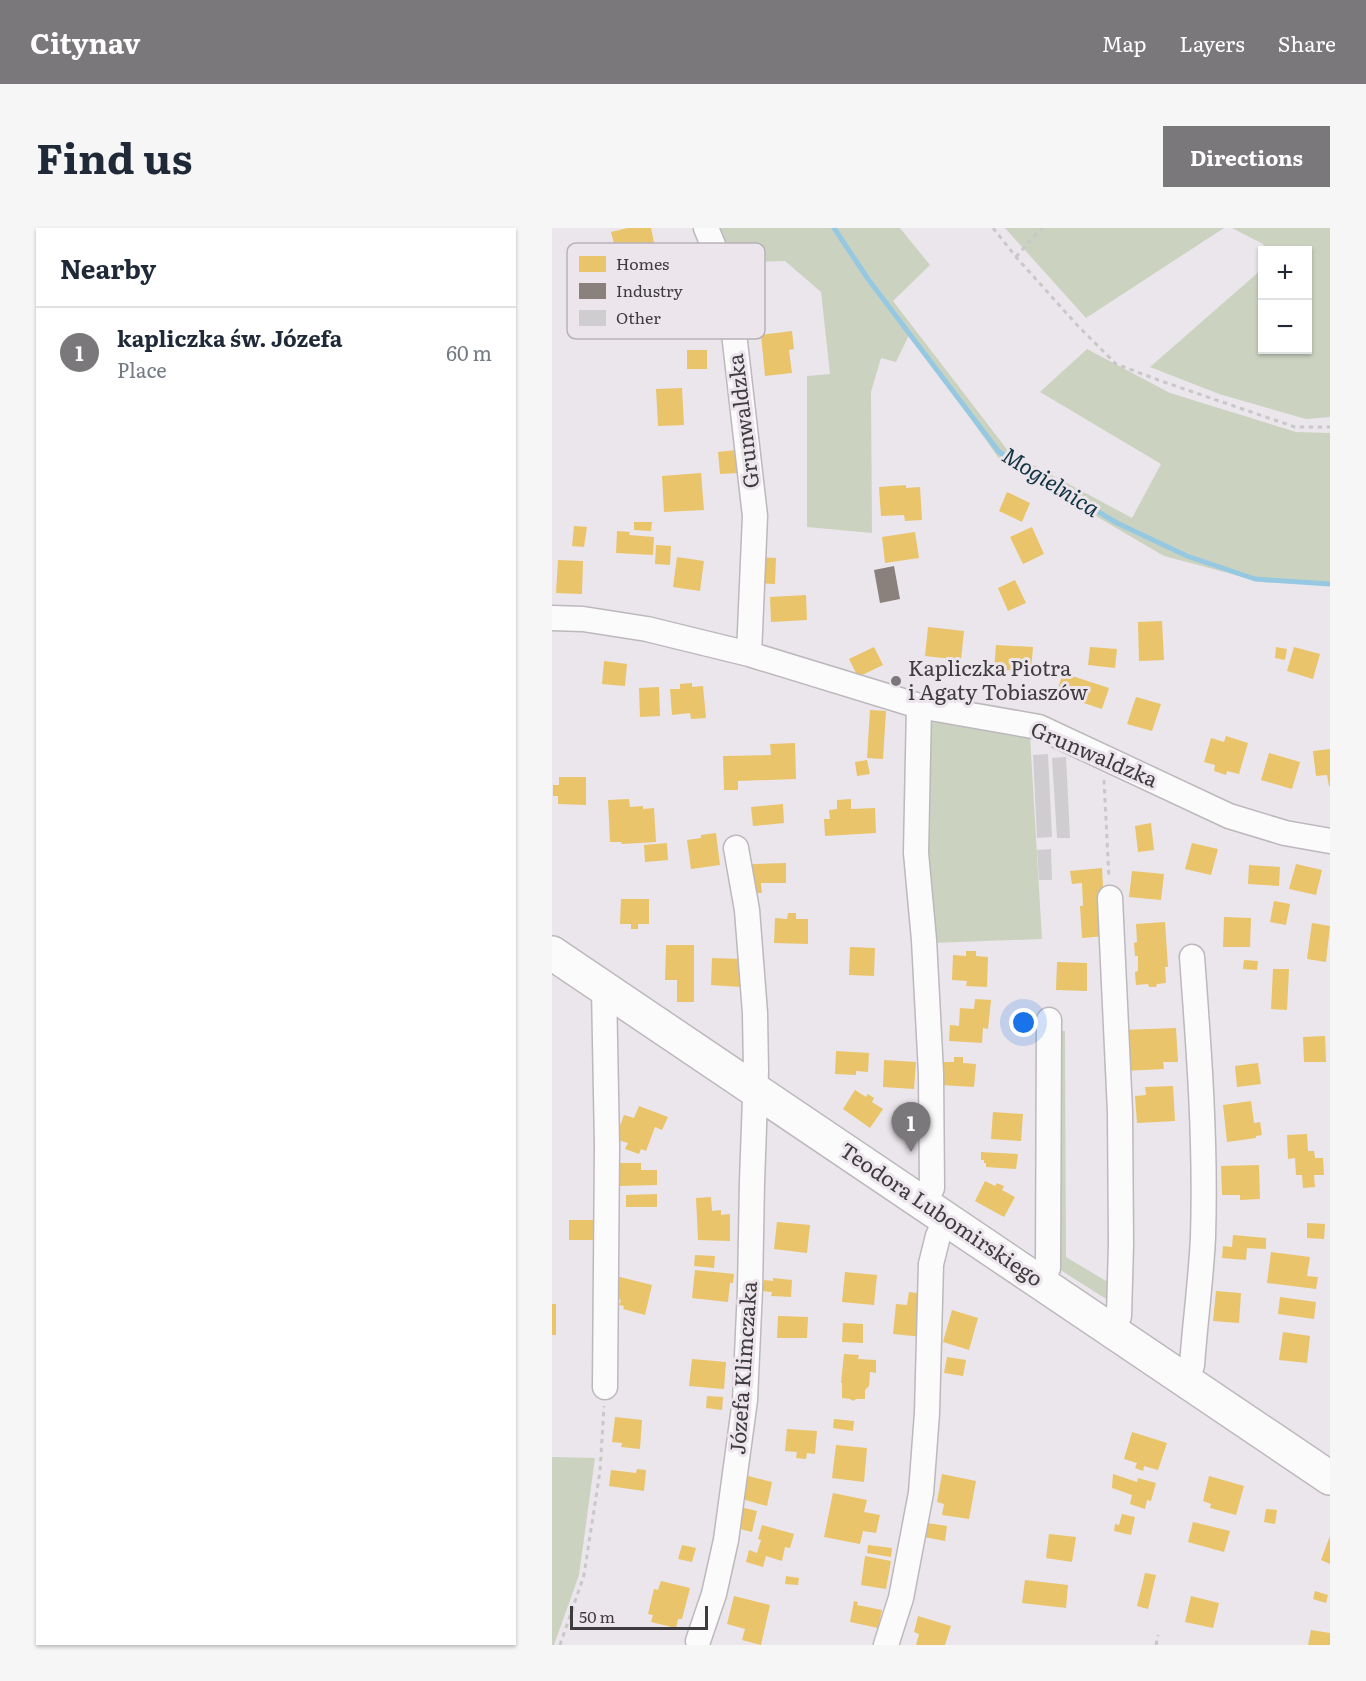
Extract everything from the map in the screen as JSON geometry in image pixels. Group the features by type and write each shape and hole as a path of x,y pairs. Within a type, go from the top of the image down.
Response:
{"highway":[{"name":"Teodora Lubomirskiego","path":"552,953 1330,1478"}],"street":[{"name":"Grunwaldzka","path":"706,228 712,243"},
{"name":"Grunwaldzka","path":"735,339 755,516 749,654"},
{"name":"Grunwaldzka","path":"552,618 583,619 647,629 749,654 919,706 1039,727 1229,816 1285,833 1330,841"},
{"path":"886,1645 901,1598 921,1493 927,1413 931,1264 939,1236 932,1188 931,1073 925,951 916,853 919,706"},
{"name":"Józefa Klimczaka","path":"699,1641 714,1594 726,1540 745,1400 750,1289 755,1013 747,910 736,848"},
{"path":"1110,898 1120,1112 1121,1244 1119,1317 1113,1332"},
{"path":"1187,1382 1192,1365 1203,1239 1204,1170 1192,957"},
{"path":"604,988 607,1135 605,1387"},
{"path":"1041,1283 1048,1268 1050,1020"}],"path":[{"path":"993,228 1078,326 1116,364 1295,427 1330,427"},
{"path":"1016,257 1043,228"},
{"path":"1102,757 1110,898"},
{"path":"560,1645 584,1575 600,1471 605,1387"},
{"path":"1156,1645 1158,1635"}],"green space":[{"path":"715,228 900,228 930,265 893,301 1009,452 1132,518 1161,464 1040,392 1087,349 1170,393 1296,432 1330,433 1330,585 1262,582 1164,556 1000,460 910,333 896,362 881,358 871,392 872,533 807,527 807,376 830,374 821,292 785,261 765,262 765,243 721,243"},
{"path":"1005,228 1224,228 1086,318"},
{"path":"1232,228 1330,228 1330,417 1306,419 1219,394 1150,367 1258,272 1258,354 1312,354 1312,246 1264,246"},
{"path":"923,716 1030,736 1042,939 932,943 922,847"},
{"path":"1054,1030 1065,1031 1066,1257 1116,1287 1114,1304 1059,1269"},
{"path":"552,1457 595,1458 579,1575 554,1645 552,1645"}],"building: Homes":[{"path":"628,228 651,228 654,243 614,243 611,232"},
{"path":"792,331 794,349 789,350 792,373 765,376 761,339 765,339 765,334"},
{"path":"687,350 707,350 707,369 687,369"},
{"path":"682,388 684,425 658,426 656,389"},
{"path":"736,450 738,473 720,474 718,452"},
{"path":"701,473 704,510 664,512 662,476"},
{"path":"906,485 906,488 920,487 922,520 905,521 904,515 881,516 879,487"},
{"path":"1007,492 1030,503 1022,522 999,511"},
{"path":"634,522 652,522 651,531 634,530"},
{"path":"574,526 587,527 584,547 572,546"},
{"path":"1032,527 1044,554 1023,564 1010,537"},
{"path":"617,531 630,532 629,535 654,537 653,555 616,553"},
{"path":"915,532 919,558 885,563 882,537"},
{"path":"656,545 671,546 670,565 655,564"},
{"path":"677,557 704,561 700,591 673,587"},
{"path":"760,557 776,558 775,584 758,583"},
{"path":"558,560 583,561 582,594 556,593"},
{"path":"1015,580 1026,603 1008,611 998,588"},
{"path":"806,595 807,620 771,622 770,597"},
{"path":"1162,621 1164,660 1139,661 1138,622"},
{"path":"928,627 964,631 961,660 925,656"},
{"path":"996,645 1033,647 1031,672 994,669"},
{"path":"874,647 883,665 858,677 849,659"},
{"path":"1090,647 1117,649 1115,668 1088,665"},
{"path":"1276,647 1287,649 1285,660 1275,658"},
{"path":"1294,647 1320,654 1313,679 1287,671"},
{"path":"604,661 627,664 625,686 602,684"},
{"path":"1063,673 1109,688 1102,709 1056,694"},
{"path":"692,683 692,687 703,686 706,718 691,719 690,713 672,715 670,689 680,689 680,684"},
{"path":"659,687 660,716 640,717 639,688"},
{"path":"1136,697 1161,704 1152,731 1127,724"},
{"path":"870,710 886,711 883,759 867,758"},
{"path":"1226,736 1248,743 1239,774 1227,771 1226,775 1214,771 1215,765 1204,762 1211,738 1224,742"},
{"path":"795,743 796,779 738,781 738,790 724,790 723,756 771,755 770,744"},
{"path":"1330,749 1329,786 1327,775 1316,776 1313,751"},
{"path":"1269,753 1300,762 1292,789 1261,780"},
{"path":"867,760 870,774 857,776 855,762"},
{"path":"559,777 586,777 586,805 558,804 558,796 553,796 553,785 559,785"},
{"path":"629,799 630,807 654,808 656,842 622,844 621,842 610,842 608,800"},
{"path":"851,799 851,809 875,808 876,833 825,836 824,819 830,819 829,810 837,809 837,800"},
{"path":"783,804 784,823 753,826 751,807"},
{"path":"1151,823 1154,850 1138,852 1135,826"},
{"path":"716,833 720,865 691,869 687,840"},
{"path":"667,843 668,860 645,862 644,845"},
{"path":"1192,843 1218,849 1211,875 1185,869"},
{"path":"786,863 786,883 761,883 762,893 753,893 752,864"},
{"path":"1296,864 1322,870 1316,895 1289,889"},
{"path":"1249,865 1280,867 1279,886 1248,884"},
{"path":"1102,868 1106,936 1082,938 1080,906 1083,906 1082,883 1072,884 1070,871"},
{"path":"1132,871 1164,874 1161,900 1129,897"},
{"path":"621,899 649,899 649,924 638,924 638,929 631,929 631,924 620,924"},
{"path":"1274,901 1290,904 1286,925 1270,922"},
{"path":"788,913 796,913 796,919 808,919 808,944 774,943 775,918 787,919"},
{"path":"1224,917 1251,918 1250,947 1223,947"},
{"path":"1165,922 1168,967 1165,967 1166,983 1157,984 1156,987 1149,987 1148,984 1136,985 1135,972 1138,971 1138,956 1135,956 1134,943 1137,942 1136,924"},
{"path":"1312,923 1330,926 1326,962 1307,959"},
{"path":"666,945 694,945 694,1002 677,1002 677,980 665,980"},
{"path":"850,947 875,948 874,976 849,975"},
{"path":"966,951 976,951 976,956 988,957 987,987 966,986 967,981 952,980 953,955 966,956"},
{"path":"712,958 741,959 740,987 711,985"},
{"path":"1244,960 1258,961 1257,970 1243,969"},
{"path":"1057,962 1087,963 1087,991 1056,990"},
{"path":"1273,969 1289,969 1287,1010 1271,1009"},
{"path":"975,999 991,1000 988,1029 983,1028 982,1043 949,1041 950,1025 959,1026 960,1008 974,1009"},
{"path":"1176,1028 1178,1062 1163,1062 1164,1069 1123,1071 1122,1030"},
{"path":"1325,1036 1326,1062 1304,1062 1303,1037"},
{"path":"836,1051 869,1053 868,1072 856,1071 856,1075 835,1074"},
{"path":"954,1057 963,1057 963,1063 976,1064 974,1087 941,1085 942,1062 954,1062"},
{"path":"884,1060 916,1062 914,1089 883,1087"},
{"path":"1258,1063 1261,1084 1237,1087 1235,1066"},
{"path":"1173,1086 1175,1121 1137,1123 1135,1096 1146,1095 1145,1087"},
{"path":"855,1090 866,1097 868,1094 874,1098 872,1102 883,1109 870,1128 843,1109"},
{"path":"1251,1101 1254,1123 1260,1122 1262,1135 1227,1142 1223,1105"},
{"path":"639,1106 668,1117 662,1130 655,1127 646,1151 641,1149 639,1154 625,1149 628,1143 615,1139 624,1115 634,1118"},
{"path":"993,1112 1023,1114 1021,1141 991,1139"},
{"path":"1307,1134 1308,1151 1314,1151 1315,1158 1323,1158 1324,1175 1314,1175 1315,1187 1303,1188 1302,1175 1296,1175 1295,1158 1288,1159 1287,1135"},
{"path":"981,1152 1018,1154 1016,1169 986,1167 984,1160 981,1160"},
{"path":"620,1163 641,1163 641,1170 657,1170 657,1185 620,1186"},
{"path":"1259,1165 1260,1199 1240,1200 1240,1195 1222,1195 1221,1166"},
{"path":"985,1181 995,1186 997,1183 1004,1186 1002,1190 1015,1197 1004,1217 975,1201"},
{"path":"657,1194 657,1207 626,1207 626,1195"},
{"path":"711,1197 712,1211 721,1210 721,1215 730,1214 730,1241 698,1240 696,1198"},
{"path":"569,1220 595,1220 595,1240 569,1240"},
{"path":"777,1222 810,1225 807,1253 774,1249"},
{"path":"1307,1223 1325,1224 1324,1239 1307,1238"},
{"path":"1233,1235 1266,1238 1266,1249 1247,1248 1246,1260 1222,1258 1223,1246 1232,1247"},
{"path":"1271,1252 1310,1257 1307,1276 1318,1277 1316,1289 1267,1283"},
{"path":"695,1255 715,1256 714,1268 694,1266"},
{"path":"695,1270 734,1274 733,1283 730,1283 728,1302 692,1298"},
{"path":"845,1272 877,1275 874,1305 842,1302"},
{"path":"612,1275 652,1285 645,1315 623,1309 624,1306 619,1305 621,1300 611,1297"},
{"path":"773,1278 792,1280 791,1297 771,1296 772,1292 762,1291 764,1280 773,1281"},
{"path":"1216,1291 1241,1293 1239,1323 1213,1321"},
{"path":"909,1292 923,1294 923,1337 893,1334 896,1304 907,1305"},
{"path":"1280,1297 1316,1302 1314,1319 1278,1314"},
{"path":"552,1304 556,1304 556,1335 552,1335"},
{"path":"952,1310 978,1318 969,1350 943,1342"},
{"path":"778,1316 808,1317 807,1338 777,1338"},
{"path":"843,1323 863,1324 863,1343 842,1342"},
{"path":"1283,1332 1310,1336 1307,1363 1279,1360"},
{"path":"844,1354 859,1355 858,1359 876,1360 876,1373 870,1372 865,1399 853,1401 842,1398"},
{"path":"947,1357 966,1360 963,1376 944,1373"},
{"path":"692,1359 726,1362 724,1389 689,1386"},
{"path":"707,1396 723,1397 722,1410 706,1408"},
{"path":"615,1417 642,1420 640,1449 621,1447 622,1443 612,1442"},
{"path":"834,1419 854,1421 853,1431 833,1428"},
{"path":"787,1429 817,1431 815,1454 807,1453 806,1459 796,1458 797,1452 785,1451"},
{"path":"1132,1432 1167,1443 1158,1470 1144,1466 1143,1471 1135,1468 1137,1463 1124,1459"},
{"path":"836,1445 867,1448 864,1482 832,1478"},
{"path":"637,1469 646,1470 644,1491 609,1486 611,1470 636,1473"},
{"path":"942,1474 976,1481 969,1519 942,1515 944,1504 937,1502"},
{"path":"1113,1474 1137,1482 1138,1478 1156,1483 1151,1501 1147,1500 1145,1509 1130,1504 1132,1495 1112,1488"},
{"path":"748,1476 772,1482 767,1506 742,1499"},
{"path":"1209,1476 1244,1486 1236,1515 1210,1508 1211,1504 1203,1501"},
{"path":"833,1493 867,1500 864,1512 880,1515 876,1533 863,1531 860,1544 824,1537"},
{"path":"740,1507 757,1511 752,1532 736,1528"},
{"path":"1266,1509 1277,1510 1275,1524 1264,1522"},
{"path":"1122,1514 1135,1517 1131,1535 1114,1531 1115,1524 1119,1525"},
{"path":"1193,1522 1230,1531 1224,1552 1188,1542"},
{"path":"927,1523 947,1526 945,1541 924,1537"},
{"path":"762,1525 794,1534 790,1548 785,1547 782,1561 766,1556 763,1567 746,1562 749,1550 757,1553"},
{"path":"1049,1534 1076,1537 1072,1562 1046,1558"},
{"path":"1330,1536 1330,1564 1321,1560"},
{"path":"682,1545 696,1548 692,1562 678,1559"},
{"path":"868,1545 892,1548 891,1557 867,1553"},
{"path":"865,1556 891,1561 886,1589 861,1585"},
{"path":"1145,1573 1156,1575 1148,1609 1137,1606"},
{"path":"786,1576 799,1578 798,1585 785,1584"},
{"path":"1025,1580 1068,1585 1066,1608 1022,1603"},
{"path":"661,1581 690,1588 682,1619 678,1619 676,1628 651,1622 653,1615 648,1614 654,1589 658,1590"},
{"path":"1315,1591 1328,1595 1326,1603 1313,1599"},
{"path":"734,1596 770,1605 761,1645 742,1640 745,1629 727,1624"},
{"path":"1191,1596 1219,1603 1213,1628 1185,1622"},
{"path":"854,1601 858,1602 857,1605 882,1610 878,1628 850,1622"},
{"path":"918,1616 951,1626 945,1645 916,1645 919,1634 914,1632"},
{"path":"1311,1630 1330,1633 1330,1645 1308,1645"}],"building: Industry":[{"path":"894,566 900,599 880,603 874,570"}],"building: Other":[{"path":"1048,754 1052,837 1037,838 1033,755"},
{"path":"1066,757 1070,838 1057,838 1052,758"},
{"path":"1051,849 1052,880 1039,880 1037,850"}],"waterway":[{"name":"Mogielnica","path":"834,228 868,279 999,452 1117,523 1187,556 1255,579 1330,584"}],"place":[{"name":"Kapliczka Piotra i Agaty Tobiaszów","path":"896,681"},
{"name":"kapliczka św. Józefa","path":"911,1152"}]}
